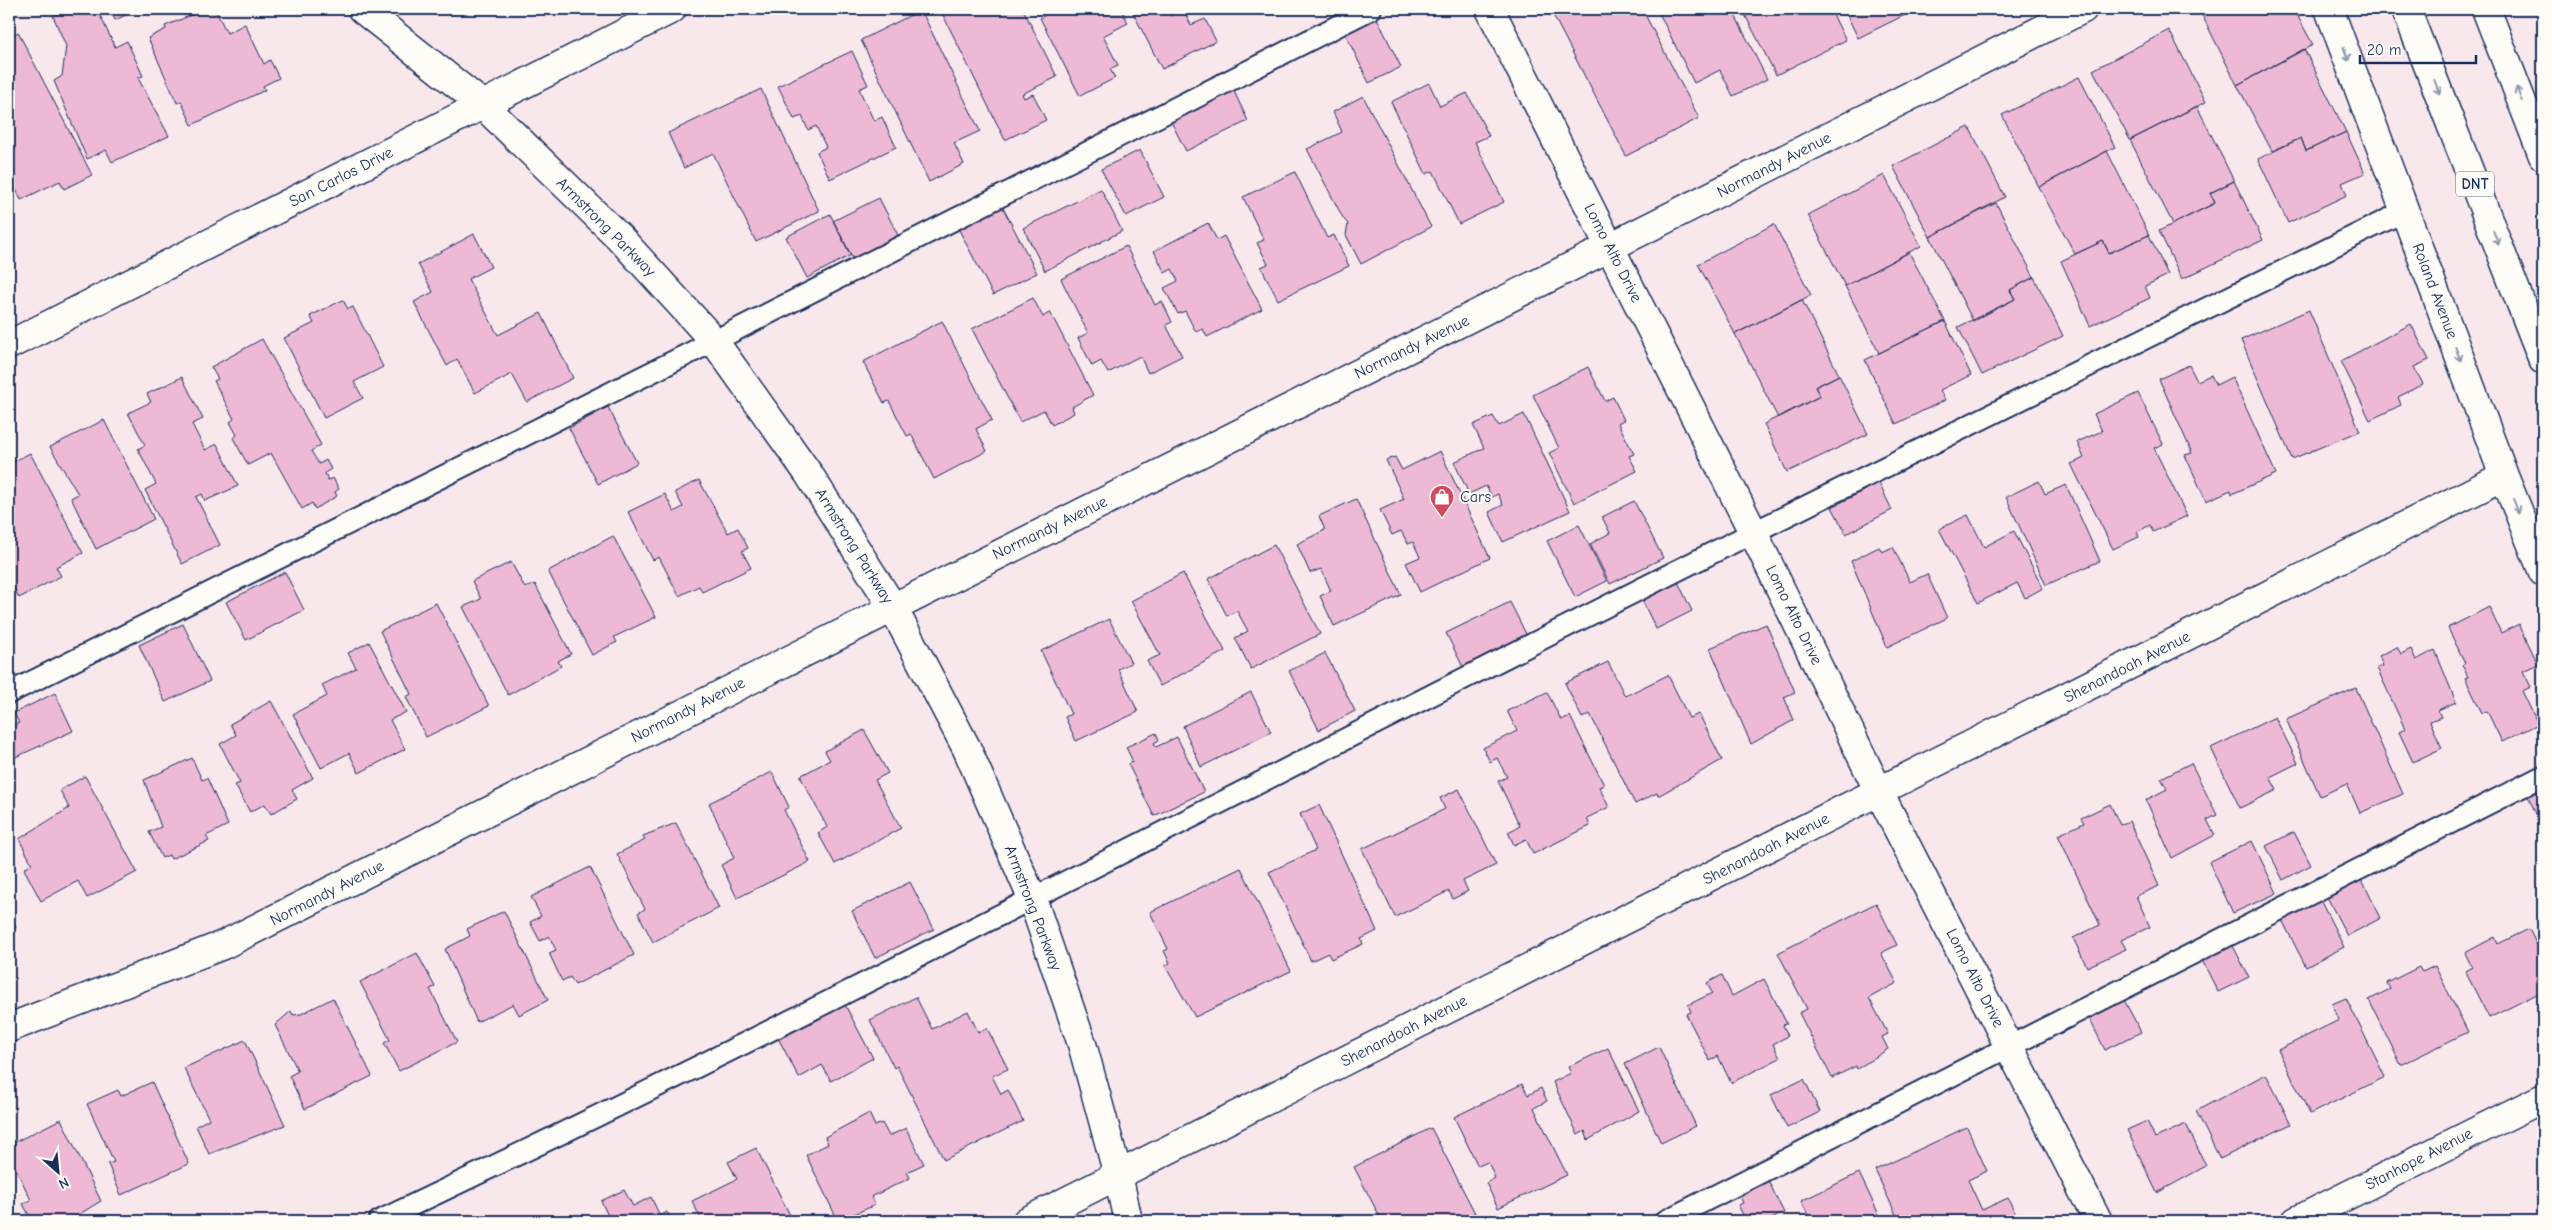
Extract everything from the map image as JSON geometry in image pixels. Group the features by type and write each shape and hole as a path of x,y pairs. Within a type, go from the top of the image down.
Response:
{"main road":[{"name":"Armstrong Parkway","path":"362,9 483,105 620,238 714,341 808,474 892,606 967,750 1032,898 1082,1044 1118,1175 1128,1221"},
{"name":"San Carlos Drive","path":"9,344 672,9"},
{"name":"Lomo Alto Drive","path":"1490,9 1753,532 1879,792 2098,1221"},
{"name":"Normandy Avenue","path":"9,1028 223,945 892,606 1611,248 2082,9"},
{"name":"Roland Avenue","path":"2329,9 2504,476 2543,572"},
{"name":"DNT","path":"2406,9 2543,360"},
{"path":"2487,10 2543,156"},
{"name":"Shenandoah Avenue","path":"1027,1221 2504,476"},
{"name":"Stanhope Avenue","path":"2296,1221 2543,1098"}],"lane":[{"path":"9,693 714,341 1371,9"},
{"path":"379,1221 506,1161 1032,898 1753,532 2405,211"},
{"path":"1665,1221 2543,776"}],"building":[{"path":"68,9 97,9 115,47 127,41 143,76 138,78 169,136 112,162 106,150 87,159 54,81 62,76 66,46 53,16"},
{"path":"109,9 139,9 115,20"},
{"path":"206,9 215,9 227,33 245,24 264,64 270,60 279,78 263,86 265,90 192,125 181,101 177,103 148,38 166,29 165,26"},
{"path":"940,9 1023,9 1057,77 1022,94 1024,98 1033,94 1046,120 1005,140"},
{"path":"1047,9 1121,9 1128,23 1103,36 1118,65 1110,69 1115,78 1080,96 1040,18 1049,13"},
{"path":"1131,9 1167,9 1170,16 1183,9 1191,25 1205,19 1216,41 1162,69"},
{"path":"1550,9 1642,9 1699,118 1626,156"},
{"path":"1657,9 1732,9 1767,79 1733,96 1720,70 1694,83"},
{"path":"1747,9 1830,9 1846,40 1776,75 1743,11"},
{"path":"1844,9 1917,9 1858,38"},
{"path":"2209,9 2294,9 2313,45 2237,85 2201,13"},
{"path":"921,10 980,131 954,143 964,164 929,182 861,40"},
{"path":"1375,14 1401,67 1369,83 1343,29"},
{"path":"2169,30 2206,102 2130,140 2093,70"},
{"path":"18,32 92,175 64,189 60,181 21,200 9,175 9,37"},
{"path":"2304,49 2346,132 2306,151 2301,138 2272,151 2237,85"},
{"path":"852,51 868,85 859,89 874,121 882,117 896,147 830,179 817,152 826,147 816,126 808,130 802,116 794,119 778,86"},
{"path":"2079,77 2115,147 2039,187 2002,115"},
{"path":"1429,83 1440,106 1467,93 1489,136 1475,142 1504,202 1459,224 1433,171 1426,174 1391,102"},
{"path":"1232,87 1248,121 1186,151 1169,118"},
{"path":"761,89 819,211 756,242 713,153 684,168 668,133"},
{"path":"1363,96 1431,227 1361,264 1346,235 1348,224 1343,218 1307,149 1342,132 1333,112"},
{"path":"2197,106 2234,181 2210,193 2215,203 2173,224 2130,140"},
{"path":"1969,127 2005,197 1930,237 1893,166"},
{"path":"2346,132 2365,173 2342,183 2347,195 2288,223 2258,159 2301,138 2306,151"},
{"path":"1140,150 1164,197 1126,216 1101,169"},
{"path":"2107,151 2149,235 2109,253 2103,241 2075,254 2039,187"},
{"path":"1295,172 1327,238 1334,235 1349,266 1278,300 1261,267 1268,264 1257,243 1264,240 1243,197"},
{"path":"1884,175 1921,246 1845,286 1808,215"},
{"path":"2234,181 2263,240 2182,279 2159,231 2215,203 2210,193"},
{"path":"1101,189 1122,231 1045,271 1023,228"},
{"path":"879,198 899,237 853,260 833,221"},
{"path":"1996,203 2034,277 2010,290 2015,299 1973,321 1930,237"},
{"path":"1002,206 1037,273 993,295 958,228"},
{"path":"830,214 851,255 807,278 786,237"},
{"path":"1208,223 1217,240 1224,236 1262,309 1207,337 1203,329 1196,332 1185,311 1178,314 1164,288 1178,281 1172,269 1165,273 1154,251"},
{"path":"1774,224 1811,295 1735,334 1698,264"},
{"path":"474,234 491,267 468,279 498,335 541,313 573,378 527,402 512,374 475,393 457,359 447,366 414,302 433,292 418,264"},
{"path":"2149,235 2168,275 2145,286 2150,298 2090,326 2061,261 2103,241 2109,253"},
{"path":"1126,246 1155,305 1162,301 1172,322 1166,325 1182,356 1148,373 1140,356 1108,373 1101,361 1092,366 1078,338 1088,333 1061,279"},
{"path":"1909,252 1945,321 1879,353 1845,286"},
{"path":"2034,277 2063,336 1982,375 1958,327 2015,299 2010,290"},
{"path":"1033,298 1043,317 1050,312 1093,395 1072,407 1074,413 1052,425 1044,410 1020,422 972,329"},
{"path":"343,300 348,309 353,307 383,367 354,382 363,398 324,418 284,338 314,323 310,316"},
{"path":"1802,300 1839,375 1815,387 1820,396 1778,418 1735,334"},
{"path":"2309,310 2360,431 2292,459 2241,340"},
{"path":"942,321 992,420 976,429 987,451 934,479 911,434 907,436 889,401 884,403 863,362"},
{"path":"1945,321 1971,375 1940,390 1945,400 1896,424 1865,360"},
{"path":"2411,324 2429,360 2414,367 2423,384 2398,397 2401,405 2370,420 2341,361"},
{"path":"262,339 321,445 311,451 319,464 326,460 331,469 325,473 328,480 333,478 339,489 335,492 337,496 315,509 312,503 302,509 271,453 248,465 233,438 237,435 230,422 234,419 214,381 218,379 211,367"},
{"path":"2189,365 2197,381 2211,375 2216,385 2232,377 2276,474 2232,494 2231,490 2206,501 2185,455 2192,453 2159,379"},
{"path":"1588,367 1605,401 1613,397 1624,420 1618,423 1634,454 1629,456 1637,471 1574,503 1549,453 1559,448 1533,395"},
{"path":"1839,375 1868,434 1787,472 1764,424 1820,396 1815,387"},
{"path":"182,377 203,419 192,424 205,450 217,444 238,486 205,501 202,494 196,497 220,545 182,564 145,490 156,484 138,449 145,445 128,413 151,402 147,394"},
{"path":"2138,393 2163,444 2154,448 2187,516 2153,532 2150,525 2137,532 2139,537 2113,549 2071,464 2084,458 2077,442 2102,431 2094,414"},
{"path":"608,407 637,463 598,484 569,428"},
{"path":"1524,414 1570,511 1503,542 1489,512 1503,505 1498,494 1492,497 1486,486 1469,494 1454,462 1484,448 1473,425 1493,416 1499,426"},
{"path":"104,420 154,519 96,549 71,498 78,494 50,447"},
{"path":"1440,451 1490,558 1420,592 1406,563 1420,557 1413,542 1408,544 1401,531 1392,535 1380,510 1404,499 1386,460 1395,457 1402,470"},
{"path":"30,453 83,553 56,567 61,576 19,598 9,579 9,464"},
{"path":"699,480 728,533 738,528 748,548 742,551 751,568 702,592 699,586 679,596 659,557 653,560 628,512 665,494 674,512 683,507 675,492"},
{"path":"2039,481 2045,494 2066,485 2100,561 2046,585 2006,497"},
{"path":"1879,483 1892,510 1846,534 1832,507"},
{"path":"1356,499 1401,595 1334,626 1320,596 1331,591 1321,569 1310,573 1297,544 1325,530 1319,516"},
{"path":"1634,501 1663,558 1610,584 1590,544 1610,533 1602,517"},
{"path":"1968,515 1984,547 2014,531 2043,588 2025,598 2017,583 1978,603 1939,529"},
{"path":"1579,525 1607,581 1575,597 1547,541"},
{"path":"613,536 656,617 614,637 617,642 592,655 548,571"},
{"path":"1274,545 1320,634 1251,669 1235,638 1248,631 1237,611 1227,616 1208,579"},
{"path":"1879,547 1882,552 1893,547 1910,582 1927,574 1947,618 1887,647 1851,561"},
{"path":"511,562 525,588 535,584 571,654 558,661 561,666 508,695 463,607 481,599 472,581"},
{"path":"285,572 304,610 246,640 226,602"},
{"path":"1183,573 1225,651 1160,686 1147,661 1160,655 1131,601"},
{"path":"1677,580 1692,611 1656,629 1641,598"},
{"path":"1510,602 1527,636 1463,667 1446,633"},
{"path":"436,603 489,706 426,737 406,697 411,694 380,631"},
{"path":"2489,607 2501,633 2519,624 2538,664 2523,671 2531,687 2522,691 2538,724 2502,742 2487,711 2482,713 2465,678 2468,677 2462,665 2465,663 2448,628"},
{"path":"1109,619 1131,663 1118,669 1138,712 1076,741 1065,717 1071,714 1041,651"},
{"path":"183,624 210,681 165,702 139,645"},
{"path":"1766,624 1795,692 1784,697 1794,720 1751,744 1710,648"},
{"path":"369,642 406,712 390,720 405,749 359,773 349,753 321,768 293,714 327,696 322,685 356,668 348,653"},
{"path":"2397,647 2401,654 2411,649 2416,660 2435,650 2456,702 2438,710 2441,717 2430,721 2442,748 2413,762 2399,732 2405,729 2377,668 2383,666 2379,656"},
{"path":"1325,653 1355,711 1319,730 1289,671"},
{"path":"1608,662 1625,696 1668,675 1689,718 1699,714 1722,760 1658,796 1657,793 1635,804 1590,714 1582,718 1565,683"},
{"path":"2356,688 2403,794 2360,813 2347,784 2320,796 2286,719"},
{"path":"1251,692 1271,732 1201,767 1183,726"},
{"path":"1547,692 1561,720 1570,716 1604,785 1599,787 1609,807 1587,818 1590,826 1533,854 1526,839 1514,845 1508,832 1520,826 1498,781 1507,777 1497,758 1490,762 1483,748 1517,731 1507,711"},
{"path":"55,693 73,731 9,760 9,727 19,723 14,713"},
{"path":"271,701 313,778 292,790 297,799 271,814 265,804 250,812 235,785 240,783 220,744 236,735 230,724"},
{"path":"2275,717 2298,763 2270,777 2277,790 2240,808 2211,748"},
{"path":"864,730 888,773 875,780 901,828 835,864 818,833 827,827 800,776 830,760 825,751"},
{"path":"1156,733 1159,740 1154,743 1156,747 1177,737 1204,792 1154,816 1128,764 1133,762 1126,747"},
{"path":"192,758 202,780 207,778 228,825 206,836 209,841 171,859 169,855 162,858 149,832 161,827 144,780"},
{"path":"2191,763 2217,815 2207,820 2215,835 2172,858 2146,800 2167,789 2161,778"},
{"path":"772,772 789,807 784,810 810,862 737,898 721,865 734,858 709,803"},
{"path":"85,776 137,872 87,898 78,881 41,901 24,869 32,864 19,839 69,808 60,790"},
{"path":"2543,787 2543,824 2541,825 2527,794"},
{"path":"1459,789 1496,865 1463,881 1468,891 1453,899 1449,891 1395,917 1362,849 1445,809 1440,798"},
{"path":"2110,804 2120,825 2129,821 2159,886 2136,896 2150,927 2121,940 2126,949 2087,967 2073,938 2100,925 2058,835 2084,823 2081,818"},
{"path":"1319,805 1377,931 1361,939 1363,944 1331,959 1328,953 1311,961 1269,872 1316,850 1300,814"},
{"path":"676,823 719,908 653,942 638,913 645,909 617,854 645,840 643,836"},
{"path":"2294,832 2311,865 2283,880 2266,846"},
{"path":"2252,841 2277,893 2233,913 2209,862"},
{"path":"590,867 634,955 575,985 570,977 562,981 549,953 556,950 549,936 540,941 530,922 541,916 531,897"},
{"path":"1241,868 1291,971 1195,1017 1165,966 1170,963 1164,951 1168,949 1150,912"},
{"path":"2361,878 2381,918 2347,936 2326,895"},
{"path":"910,882 934,929 875,958 852,911"},
{"path":"2319,898 2344,947 2306,967 2281,918"},
{"path":"1876,903 1897,945 1881,953 1897,983 1869,998 1888,1034 1882,1037 1888,1049 1857,1069 1856,1066 1832,1078 1799,1013 1807,1009 1778,953"},
{"path":"9,910 16,928 9,931"},
{"path":"504,911 548,1000 519,1015 513,1004 477,1022 445,949 470,936 467,929"},
{"path":"2529,929 2543,958 2543,991 2489,1018 2465,971 2472,967 2465,953 2495,937 2498,944"},
{"path":"2231,942 2249,977 2218,992 2201,958"},
{"path":"417,953 435,987 430,989 457,1042 399,1071 384,1043 390,1040 360,982"},
{"path":"2435,966 2468,1032 2401,1065 2369,1000 2390,989 2387,983 2419,967 2422,972"},
{"path":"1722,975 1732,996 1764,979 1787,1024 1783,1025 1788,1036 1773,1044 1780,1058 1731,1083 1718,1056 1710,1061 1686,1014 1691,1012 1688,1005 1712,993 1707,983"},
{"path":"2122,996 2141,1032 2105,1050 2087,1014"},
{"path":"916,997 932,1029 968,1011 978,1032 987,1028 1008,1069 992,1076 1001,1094 1008,1090 1023,1121 944,1160 897,1066 894,1068 870,1020"},
{"path":"333,998 372,1076 305,1109 289,1076 298,1071 275,1025 291,1011 293,1015 301,1014"},
{"path":"2346,998 2385,1077 2310,1114 2278,1050 2339,1020 2332,1004"},
{"path":"843,1001 873,1058 831,1081 822,1065 799,1078 777,1036"},
{"path":"245,1040 285,1125 209,1154 196,1126 209,1119 184,1068"},
{"path":"1659,1047 1696,1126 1661,1143 1625,1064"},
{"path":"1608,1048 1639,1111 1588,1140 1585,1131 1578,1135 1553,1082 1571,1073 1568,1067"},
{"path":"2266,1074 2291,1124 2220,1159 2196,1111"},
{"path":"1804,1079 1820,1112 1787,1128 1771,1095"},
{"path":"152,1082 189,1164 121,1195 108,1164 114,1162 87,1104 118,1090 121,1096"},
{"path":"1522,1084 1528,1095 1541,1088 1547,1101 1534,1108 1567,1175 1498,1208 1486,1183 1495,1178 1488,1162 1478,1166 1454,1117"},
{"path":"869,1113 875,1126 882,1123 889,1136 906,1128 924,1164 907,1172 910,1178 871,1197 875,1205 838,1221 806,1155 828,1144 825,1137"},
{"path":"61,1119 101,1201 68,1221 32,1221 23,1204 31,1200 9,1154 9,1145"},
{"path":"2147,1121 2155,1138 2186,1124 2206,1166 2157,1193 2127,1130"},
{"path":"1967,1127 1987,1171 1968,1180 1982,1210 2008,1198 2019,1221 1899,1221 1875,1170"},
{"path":"1431,1128 1475,1213 1468,1216 1471,1221 1382,1221 1354,1167"},
{"path":"756,1148 793,1221 702,1221 692,1201 737,1179 728,1162"},
{"path":"1859,1173 1882,1221 1811,1221 1801,1201"},
{"path":"1766,1176 1784,1213 1767,1221 1746,1221 1738,1205 1743,1203 1737,1190"},
{"path":"624,1190 633,1206 651,1197 660,1216 667,1212 672,1221 604,1221 609,1218 601,1201"}],"place":[{"name":"Cars","path":"1442,518"}]}
